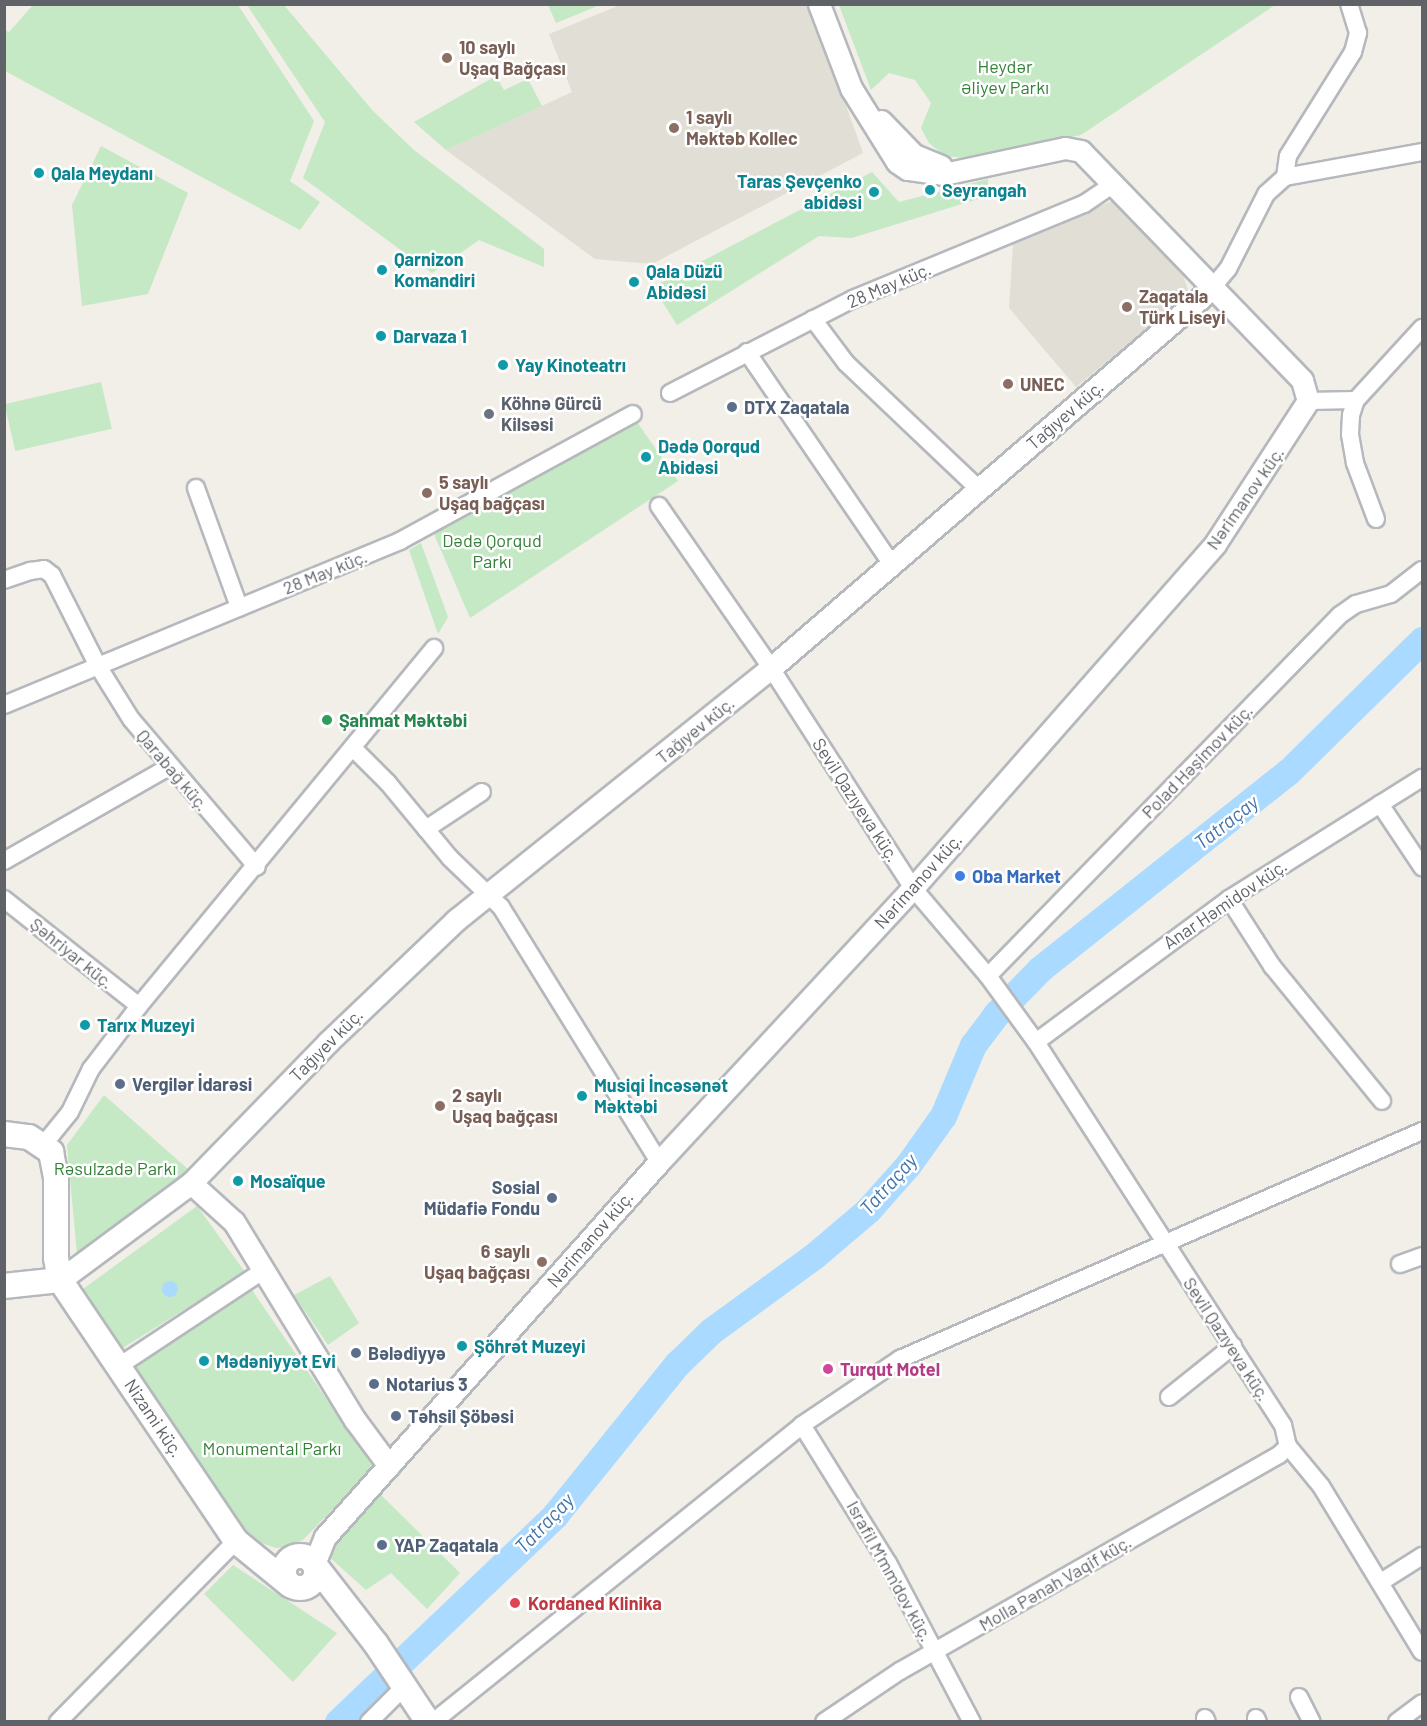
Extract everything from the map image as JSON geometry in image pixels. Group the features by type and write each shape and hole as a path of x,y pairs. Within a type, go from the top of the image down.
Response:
{"main road":[{"path":"4,1134 30,1137 44,1144 55,1163 60,1280 4,1286"},
{"name":"Nizami küç.","path":"60,1280 242,1548 292,1587 333,1607 366,1630"},
{"path":"242,1548 304,1561 366,1630 431,1722"},
{"path":"292,1587 283,1573 304,1561"}],"street":[{"path":"819,4 851,88 890,154 907,169 933,174 959,171 1074,149 1089,158 1211,289 1302,380 1308,401 1356,400"},
{"path":"1285,177 1288,156 1353,52 1359,33 1349,4"},
{"path":"1211,289 1228,269 1266,194 1285,177 1422,152"},
{"name":"28 May küç.","path":"670,393 813,319 1084,204 1112,185"},
{"name":"Tağıyev küç.","path":"60,1280 191,1183 328,1042 487,893 771,668 893,566 1211,289"},
{"path":"813,319 846,363 980,490"},
{"path":"1376,519 1355,463 1350,434 1356,400 1422,327"},
{"path":"747,352 893,566"},
{"name":"Nərimanov küç.","path":"304,1561 659,1162 913,888 1227,530 1308,401"},
{"name":"28 May küç.","path":"4,705 414,534 633,414"},
{"path":"196,488 239,607"},
{"name":"Sevil Qazıyeva küç.","path":"659,506 771,668 913,888 991,979 1036,1042 1283,1425 1288,1446 1314,1477 1382,1582 1422,1652"},
{"name":"Qarabağ küç.","path":"4,580 30,570 44,569 52,575 98,666 131,719 169,767 257,867"},
{"name":"Polad Həşimov küç.","path":"991,979 1340,615 1356,604 1391,594 1422,570"},
{"path":"44,1144 70,1112 91,1069 139,1006 257,867 434,648"},
{"path":"354,749 376,769 426,829 513,924 659,1162"},
{"path":"4,861 169,767"},
{"name":"Anar Həmidov küç.","path":"1036,1042 1229,899 1422,778"},
{"path":"426,829 482,792"},
{"path":"1380,804 1422,867"},
{"name":"Şəhriyar küç.","path":"4,899 139,1006"},
{"path":"1229,899 1272,966 1382,1101"},
{"path":"431,1722 802,1425 847,1392 928,1344 1165,1245 1422,1131"},
{"path":"191,1183 234,1222 355,1420 389,1466"},
{"path":"1400,1264 1422,1256"},
{"path":"119,1366 264,1270"},
{"path":"1168,1397 1233,1346"},
{"name":"Israfil M'mm'dov küç.","path":"802,1425 859,1513 972,1722"},
{"name":"Molla Pənah Vaqif küç.","path":"824,1722 935,1651 1288,1446"},
{"path":"58,1722 242,1548"},
{"path":"1382,1582 1422,1556"},
{"path":"369,1722 405,1686"},
{"path":"1299,1697 1312,1722"},
{"path":"1397,1722 1422,1703"}],"shaded area":[{"name":"1 saylı Məktəb Kollec","path":"810,4 863,153 652,264 595,259 446,150 572,92 549,34 620,5"},
{"path":"1112,201 1181,269 1188,290 1175,306 1076,387 1009,308 1013,244"}],"green space":[{"path":"33,5 238,5 314,121 290,181 320,202 300,230 5,71 5,30 9,32"},
{"path":"247,5 284,5 372,110 414,150 544,249 544,267 479,240 432,273 303,178 325,122"},
{"path":"548,5 600,5 556,23"},
{"name":"Heydər Əliyev Parkı","path":"839,5 1275,5 1081,135 964,158 945,156 929,143 921,128 931,103 915,80 889,73 871,90"},
{"path":"496,76 504,90 528,79 542,106 446,150 414,122"},
{"path":"101,146 188,193 148,294 82,306 72,205"},
{"path":"872,172 899,202 988,179 988,196 852,238 819,236 677,325 653,287"},
{"path":"101,382 112,429 15,451 5,404"},
{"name":"Dədə Qorqud Parkı","path":"637,422 678,481 470,618 434,534"},
{"path":"421,543 448,617 438,634 409,550"},
{"name":"Rəsulzadə Parkı","path":"104,1095 189,1170 77,1255 67,1145"},
{"path":"197,1206 245,1272 121,1349 83,1289"},
{"path":"330,1276 359,1323 328,1345 294,1295"},
{"name":"Monumental Parkı","path":"252,1290 373,1467 304,1539 293,1546 276,1548 244,1537 131,1369"},
{"path":"377,1491 460,1573 427,1609 391,1573 366,1590 327,1555"},
{"path":"233,1565 337,1633 293,1682 204,1594"}],"water":[{"path":"170,1281 176,1283 178,1289 176,1295 170,1297 164,1295 162,1289 164,1283"}],"waterway":[{"name":"Tatraçay","path":"338,1722 555,1515 677,1364 711,1331 814,1256 868,1210 908,1165 943,1116 973,1045 996,1014 1040,969 1288,772 1422,640"}],"place":[{"name":"10 saylı Uşaq Bağçası","path":"447,58"},
{"name":"1 saylı Məktəb Kollec","path":"674,128"},
{"name":"Qala Meydanı","path":"39,173"},
{"name":"Seyrangah","path":"930,190"},
{"name":"Taras Şevçenko abidəsi","path":"874,192"},
{"name":"Qarnizon Komandiri","path":"382,270"},
{"name":"Qala Düzü Abidəsi","path":"634,282"},
{"name":"Zaqatala Türk Liseyi","path":"1127,307"},
{"name":"Darvaza 1","path":"381,336"},
{"name":"Yay Kinoteatrı","path":"503,365"},
{"name":"UNEC","path":"1008,384"},
{"name":"DTX Zaqatala","path":"732,407"},
{"name":"Köhnə Gürcü Kilsəsi","path":"489,414"},
{"name":"Dədə Qorqud Abidəsi","path":"646,457"},
{"name":"5 saylı Uşaq bağçası","path":"427,493"},
{"name":"Şahmat Məktəbi","path":"327,720"},
{"name":"Oba Market","path":"960,876"},
{"name":"Tarıx Muzeyi","path":"85,1025"},
{"name":"Vergilər İdarəsi","path":"120,1084"},
{"name":"Musiqi İncəsənət Məktəbi","path":"582,1096"},
{"name":"2 saylı Uşaq bağçası","path":"440,1106"},
{"name":"Mosaïque","path":"238,1181"},
{"name":"Sosial Müdafiə Fondu","path":"552,1198"},
{"name":"6 saylı Uşaq bağçası","path":"542,1262"},
{"name":"Şöhrət Muzeyi","path":"462,1346"},
{"name":"Bələdiyyə","path":"356,1353"},
{"name":"Mədəniyyət Evi","path":"204,1361"},
{"name":"Turqut Motel","path":"828,1369"},
{"name":"Notarius 3","path":"374,1384"},
{"name":"Təhsil Şöbəsi","path":"396,1416"},
{"name":"YAP Zaqatala","path":"382,1545"},
{"name":"Kordaned Klinika","path":"515,1603"}]}
